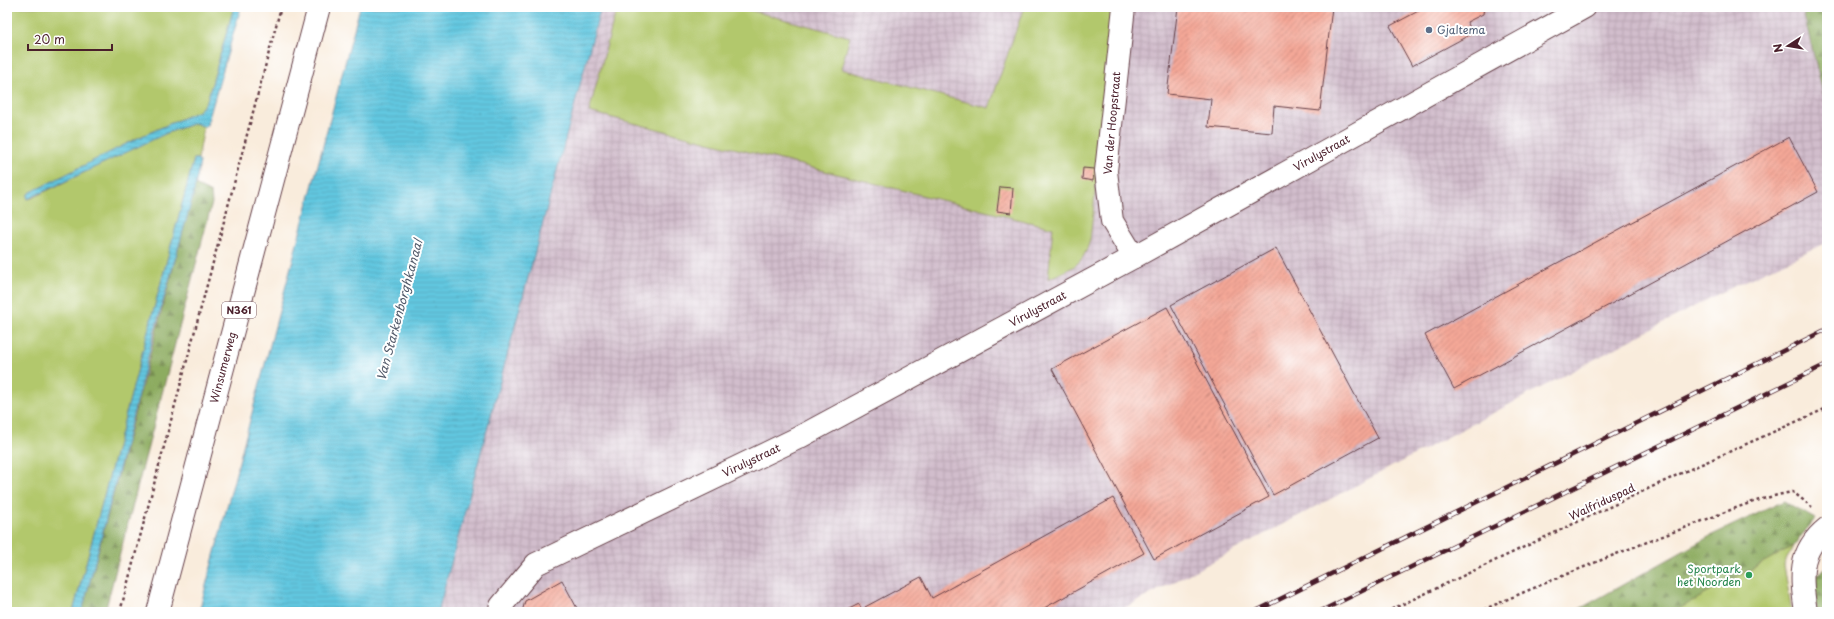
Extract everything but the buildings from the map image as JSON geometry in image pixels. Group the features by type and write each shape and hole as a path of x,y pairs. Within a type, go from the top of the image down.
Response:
{"street":[{"name":"Winsumerweg","path":"158,612 319,7"},
{"name":"Van der Hoopstraat","path":"1124,7 1106,171 1112,221 1134,257"},
{"name":"Virulystraat","path":"499,612 500,606 536,564 798,438 1134,257 1572,10"},
{"path":"1806,612 1802,585 1803,564 1810,547 1820,534 1822,519"}],"path":[{"path":"120,612 282,7"},
{"name":"Walfriduspad","path":"1386,612 1686,471 1827,408"},
{"path":"1478,612 1630,548 1779,494 1793,492 1822,519"}],"shaded area":[{"path":"585,7 1827,7 1827,242 1714,296 1117,612 426,612"}],"green space":[{"path":"7,7 234,7 207,101 199,111 142,136 28,194 28,199 32,198 167,133 195,123 204,127 198,159 194,159 73,612 7,612"},
{"path":"617,7 738,7 850,37 841,69 989,108 1024,7 1116,7 1090,240 1087,249 1080,261 1075,266 1048,279 1053,228 589,112"},
{"path":"1802,7 1827,7 1827,109"},
{"path":"195,185 211,193 212,203 105,612 82,612"},
{"path":"1784,501 1815,519 1793,546 1673,612 1574,612 1712,535"},
{"name":"Sportpark het Noorden","path":"1793,546 1784,565 1792,612 1647,612"},
{"path":"1827,567 1827,612 1817,612 1813,577"}],"water":[{"path":"234,7 241,7 207,125 204,127 195,123 167,133 28,199 27,197 29,193 142,136 199,111 207,101"},
{"name":"Van Starkenborghkanaal","path":"360,7 601,7 438,612 199,612"},
{"path":"194,159 198,159 200,162 193,196 155,330 82,612 73,612"}],"railway":[{"path":"1254,612 1827,329"},
{"path":"1319,612 1827,364"}],"place":[{"name":"Gjaltema","path":"1429,30"},
{"name":"Sportpark het Noorden","path":"1749,575"}]}
